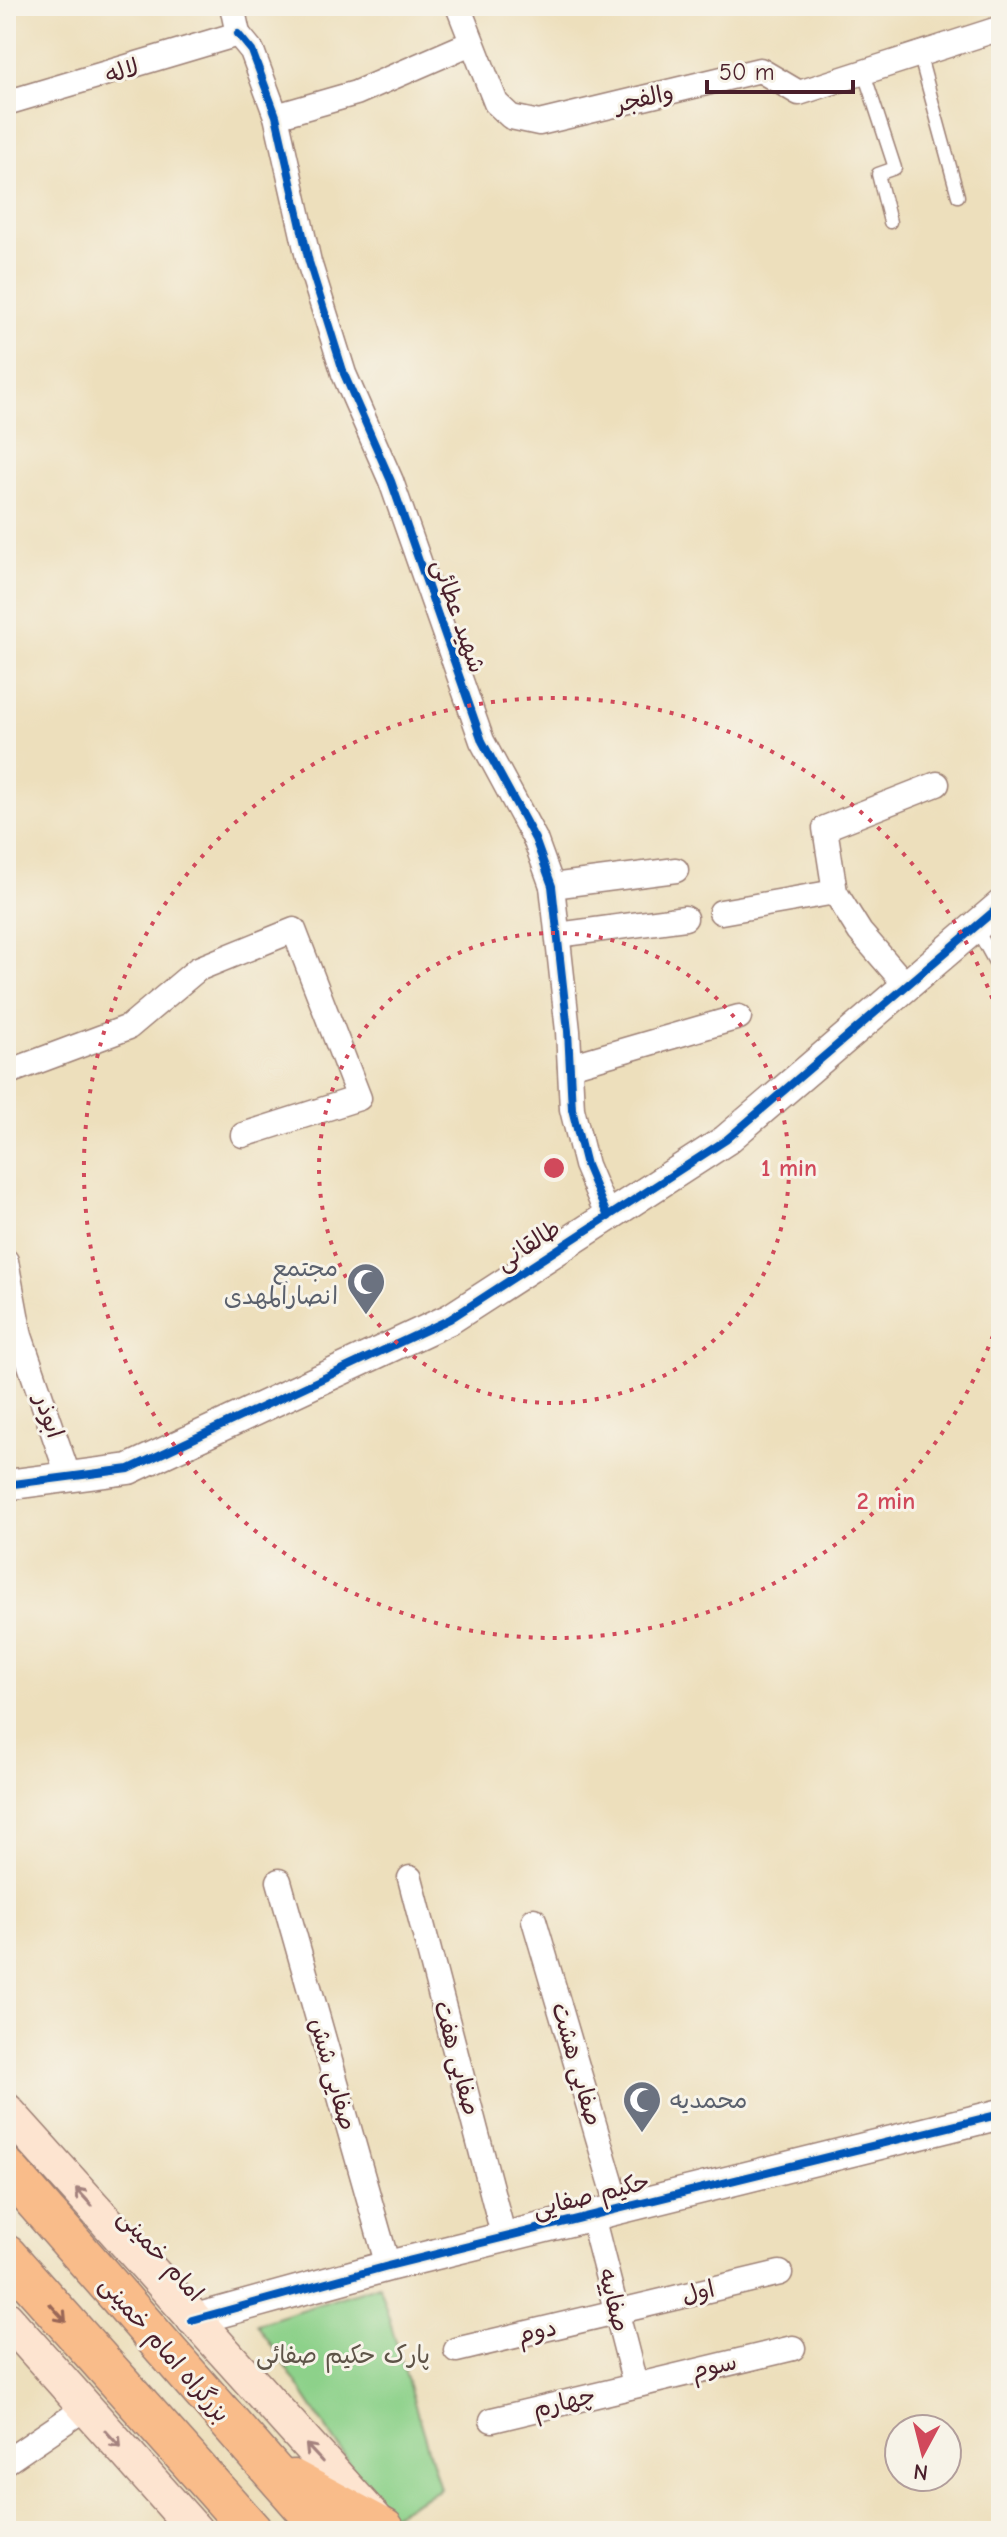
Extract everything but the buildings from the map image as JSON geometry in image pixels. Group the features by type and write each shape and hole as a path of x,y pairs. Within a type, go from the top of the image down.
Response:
{"highway":[{"name":"بزرگراه امام خمینی","path":"6,2168 325,2531"},
{"path":"6,2255 252,2531"},
{"path":"268,2466 385,2530"}],"main road":[{"name":"امام خمینی","path":"6,2110 192,2320 385,2530"},
{"path":"6,2318 196,2531"}],"street":[{"name":"شهید عطائی","path":"232,6 238,34 252,51 276,116 309,262 344,374 391,481 482,741 535,839 552,886 572,1109 583,1151 608,1217"},
{"path":"276,116 356,93 471,43 458,6"},
{"name":"والفجر","path":"471,43 496,103 511,117 539,123 760,70 799,93 1001,28"},
{"name":"لاله","path":"6,103 238,34"},
{"path":"906,985 860,932 835,892 825,828 937,784"},
{"path":"552,886 676,870"},
{"path":"721,912 835,892"},
{"name":"طالقانی","path":"6,1485 129,1469 450,1319 726,1140 1001,905"},
{"path":"558,935 685,918"},
{"path":"6,1073 129,1027 198,969 294,930 359,1098 243,1135"},
{"path":"570,1066 739,1017"},
{"name":"ابوذر","path":"6,1261 20,1336 69,1478"},
{"name":"صفایی هفت","path":"410,1878 504,2238"},
{"name":"صفایی شش","path":"279,1881 388,2266"},
{"name":"صفایی هشت","path":"534,1920 606,2212"},
{"name":"حکیم صفایی","path":"192,2320 388,2266 1001,2114"},
{"name":"صفاییه","path":"606,2212 617,2312 635,2384"},
{"name":"اول","path":"617,2312 780,2273"},
{"name":"دوم","path":"456,2350 617,2312"},
{"name":"سوم","path":"635,2384 793,2348"},
{"name":"چهارم","path":"492,2420 635,2384"},
{"path":"6,2462 85,2408"}],"lane":[{"path":"919,52 958,196"},
{"path":"863,70 895,168 878,174 890,222"},
{"path":"975,926 1001,973"}],"green space":[{"name":"پارک حکیم صفائی","path":"379,2285 440,2489 389,2516 382,2512 257,2324"}],"cycle path":[{"path":"238,34 252,51 276,116 309,262 344,374 391,481 482,741 535,839 552,886 568,1031 572,1109 586,1165 608,1217"},
{"path":"6,1485 129,1469 450,1319 726,1140 1001,905"},
{"path":"192,2320 388,2266 1001,2114"}],"place":[{"name":"مجتمع انصارالمهدی","path":"366,1316"},
{"name":"محمدیه","path":"642,2134"}]}
